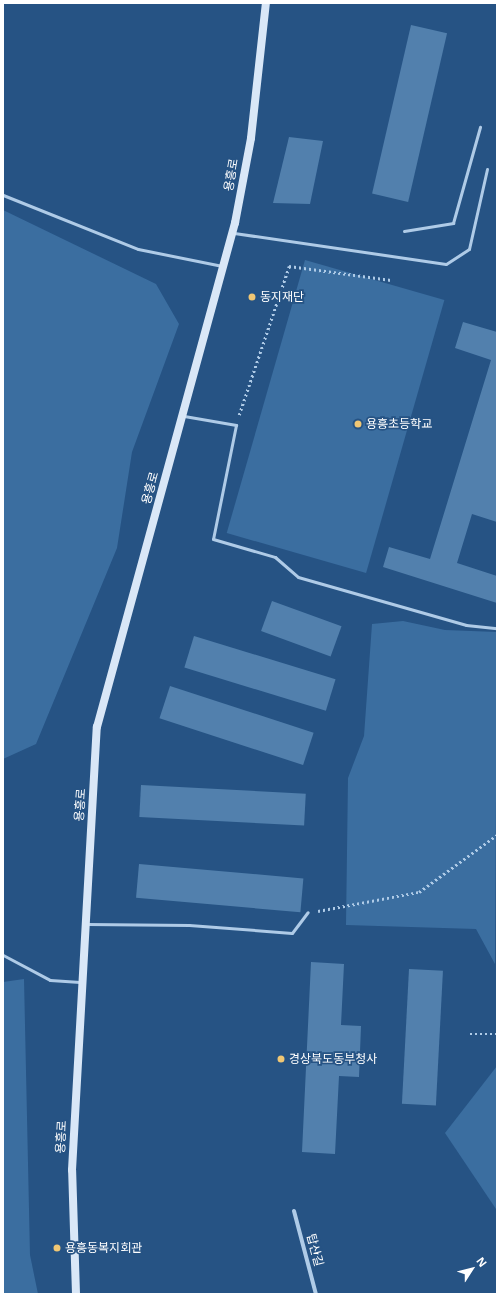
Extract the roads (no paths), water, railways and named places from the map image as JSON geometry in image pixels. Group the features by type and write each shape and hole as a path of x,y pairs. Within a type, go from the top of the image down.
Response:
{"street":[{"name":"용흥로","path":"76,1294 72,1170 80,982 97,727 232,233 250,138 266,3"},
{"name":"탑산길","path":"294,1211 316,1294"}],"lane":[{"path":"404,232 452,223 480,127"},
{"path":"232,233 446,264 469,249 487,169"},
{"path":"3,195 138,249 222,266"},
{"path":"182,416 236,424 213,539 275,557 298,577 466,626 497,628"},
{"path":"84,924 189,925 292,933 308,912"},
{"path":"3,955 50,980 80,982"}],"place":[{"name":"동지재단","path":"252,297"},
{"name":"용흥초등학교","path":"358,424"},
{"name":"경상북도동부청사","path":"281,1059"},
{"name":"용흥동복지회관","path":"57,1248"}]}
